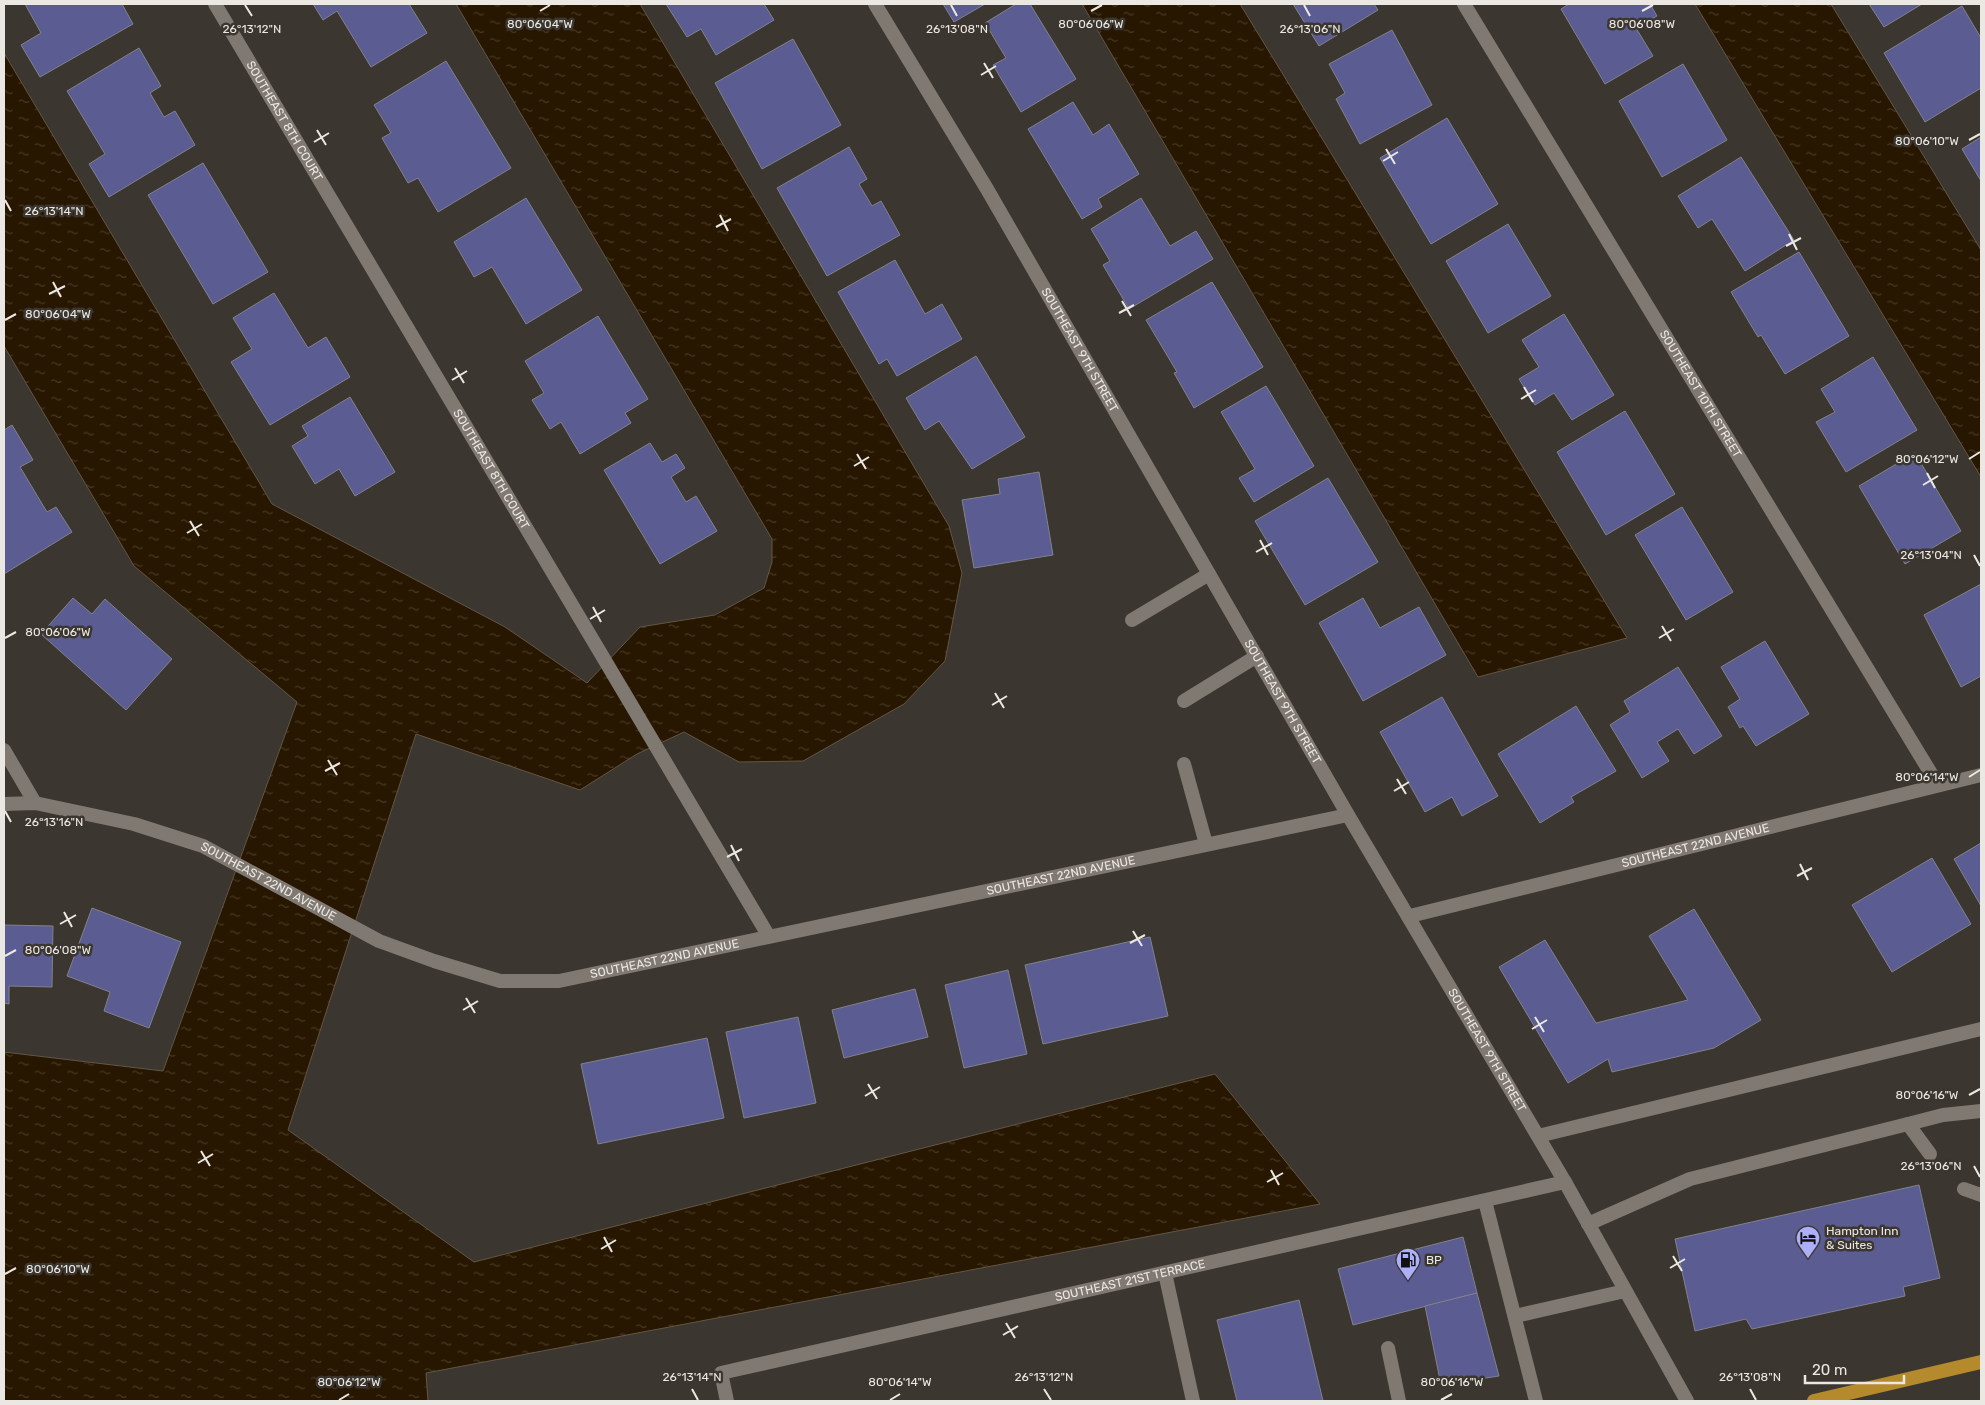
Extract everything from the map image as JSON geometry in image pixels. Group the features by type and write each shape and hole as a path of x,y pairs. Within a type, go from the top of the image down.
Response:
{"main road":[{"path":"1814,1401 1981,1362"}],"street":[{"name":"SOUTHEAST 8TH COURT","path":"214,4 580,622 768,935"},
{"name":"SOUTHEAST 9TH STREET","path":"875,4 987,190 1348,814 1410,916 1565,1182 1687,1401"},
{"name":"SOUTHEAST 10TH STREET","path":"1464,4 1938,785"},
{"path":"1132,620 1209,574"},
{"path":"1184,701 1257,656"},
{"path":"4,750 35,803"},
{"path":"1184,764 1206,844"},
{"name":"SOUTHEAST 22ND AVENUE","path":"1410,916 1981,775"},
{"name":"SOUTHEAST 22ND AVENUE","path":"4,804 35,803 134,824 203,846 379,941 434,961 500,981 559,981 768,935 1348,814"},
{"path":"1538,1136 1981,1029"},
{"path":"1588,1224 1690,1179 1908,1124 1943,1116 1981,1111"},
{"path":"1908,1124 1930,1154"},
{"name":"SOUTHEAST 21ST TERRACE","path":"727,1401 721,1373 1565,1182"},
{"path":"1964,1189 1981,1195"},
{"path":"1485,1201 1536,1401"},
{"path":"1165,1273 1193,1401"},
{"path":"1514,1316 1625,1290"},
{"path":"1388,1348 1399,1401"}],"water":[{"path":"456,4 640,4 949,526 962,573 945,661 904,704 803,761 739,762 684,732 637,754 580,790 416,734 288,1130 474,1262 1215,1074 1320,1204 426,1373 428,1401 4,1401 4,1052 163,1071 297,702 134,566 4,346 4,53 272,504 505,627 587,683 640,627 715,615 764,588 772,562 772,539"},
{"path":"1082,4 1240,4 1627,638 1478,677"},
{"path":"1695,4 1831,4 1981,250 1981,477"}],"building":[{"path":"25,4 122,4 133,24 40,77 21,45 41,33"},
{"path":"313,4 409,4 427,33 371,67 337,11 323,20"},
{"path":"666,4 764,4 774,20 716,55 701,29 687,37"},
{"path":"943,4 985,4 954,22"},
{"path":"1016,4 1030,4 1076,79 1021,112 993,65 1006,58 985,23"},
{"path":"1293,4 1374,4 1378,10 1319,46"},
{"path":"1569,4 1650,4 1657,16 1636,28 1653,56 1605,84 1561,9"},
{"path":"1869,4 1922,4 1884,27"},
{"path":"1962,6 1981,38 1981,88 1925,122 1884,53"},
{"path":"1392,30 1432,105 1360,144 1336,99 1345,93 1329,64"},
{"path":"793,39 841,125 762,169 715,83"},
{"path":"139,48 161,86 150,93 164,117 175,111 195,145 109,197 89,164 105,154 67,91"},
{"path":"446,61 511,168 438,212 418,178 408,183 382,138 391,133 374,105"},
{"path":"1683,64 1727,140 1662,177 1619,101"},
{"path":"1073,102 1093,135 1109,124 1139,174 1098,199 1102,207 1082,219 1028,129"},
{"path":"1447,118 1498,204 1431,244 1380,158"},
{"path":"1981,137 1981,181 1962,149"},
{"path":"849,147 867,179 859,184 872,206 881,201 900,235 827,276 777,188"},
{"path":"1741,157 1794,240 1745,271 1712,219 1698,228 1678,196"},
{"path":"203,163 268,272 213,304 148,195"},
{"path":"526,198 582,290 526,324 492,267 474,277 454,242"},
{"path":"1141,198 1170,246 1196,231 1213,259 1129,309 1103,265 1110,261 1091,229"},
{"path":"1508,224 1551,296 1488,333 1446,261"},
{"path":"1799,252 1849,336 1785,374 1761,335 1758,337 1731,292"},
{"path":"895,260 925,314 942,304 962,339 897,376 887,359 879,364 838,292"},
{"path":"1212,282 1263,367 1194,408 1174,373 1177,372 1146,320"},
{"path":"274,293 308,348 326,337 350,377 270,425 231,362 252,349 233,318"},
{"path":"1564,314 1614,395 1572,420 1554,393 1535,405 1519,379 1539,367 1522,340"},
{"path":"598,316 648,399 625,413 631,423 580,454 561,422 550,429 532,400 544,393 525,361"},
{"path":"976,356 1025,437 972,469 939,421 925,430 906,398"},
{"path":"1873,357 1917,430 1846,472 1816,422 1835,412 1821,389"},
{"path":"1266,386 1314,466 1254,502 1239,478 1255,469 1221,412"},
{"path":"350,397 395,472 355,496 339,469 315,484 292,446 308,436 302,426"},
{"path":"1625,411 1675,494 1606,535 1557,452"},
{"path":"12,425 33,460 20,467 47,512 56,507 72,532 4,574 4,430"},
{"path":"650,443 662,462 676,454 685,468 671,477 686,502 696,496 717,531 660,564 604,470"},
{"path":"1915,453 1961,531 1905,564 1859,486"},
{"path":"1039,472 1053,555 974,568 962,500 1000,494 998,479"},
{"path":"1328,478 1378,562 1305,605 1255,521"},
{"path":"1682,507 1733,592 1686,620 1635,535"},
{"path":"1981,584 1981,676 1961,687 1924,615"},
{"path":"73,598 92,614 105,599 172,659 126,710 41,634"},
{"path":"1363,598 1380,628 1419,607 1446,655 1363,701 1319,623"},
{"path":"1765,641 1809,714 1756,746 1743,726 1740,728 1728,707 1740,699 1721,667"},
{"path":"1678,667 1722,736 1694,754 1678,729 1657,742 1669,761 1642,778 1610,725 1630,712 1624,701"},
{"path":"1442,697 1498,796 1462,816 1452,797 1425,812 1380,732"},
{"path":"1576,706 1616,771 1571,797 1574,802 1540,823 1498,754"},
{"path":"1981,843 1981,906 1954,859"},
{"path":"1932,858 1971,924 1892,972 1852,905"},
{"path":"92,908 181,942 149,1028 104,1011 110,992 67,976"},
{"path":"1694,909 1761,1020 1714,1048 1612,1072 1608,1059 1568,1083 1499,967 1545,940 1596,1023 1688,1000 1649,936"},
{"path":"4,925 53,926 52,987 9,986 9,1004 4,1003"},
{"path":"1150,937 1168,1016 1043,1044 1025,965"},
{"path":"1008,970 1027,1054 964,1068 945,985"},
{"path":"915,989 928,1037 844,1058 832,1010"},
{"path":"798,1017 816,1103 744,1118 726,1032"},
{"path":"707,1038 724,1118 598,1144 581,1064"},
{"name":"Hampton Inn & Suites","path":"1919,1185 1940,1278 1903,1287 1905,1296 1752,1329 1746,1319 1695,1331 1675,1239"},
{"name":"BP","path":"1463,1237 1477,1293 1353,1325 1338,1269"},
{"path":"1477,1293 1499,1376 1441,1385 1425,1306"},
{"path":"1299,1300 1323,1401 1237,1401 1217,1320"}],"place":[{"name":"Hampton Inn & Suites","path":"1808,1259"},
{"name":"BP","path":"1408,1281"}]}
